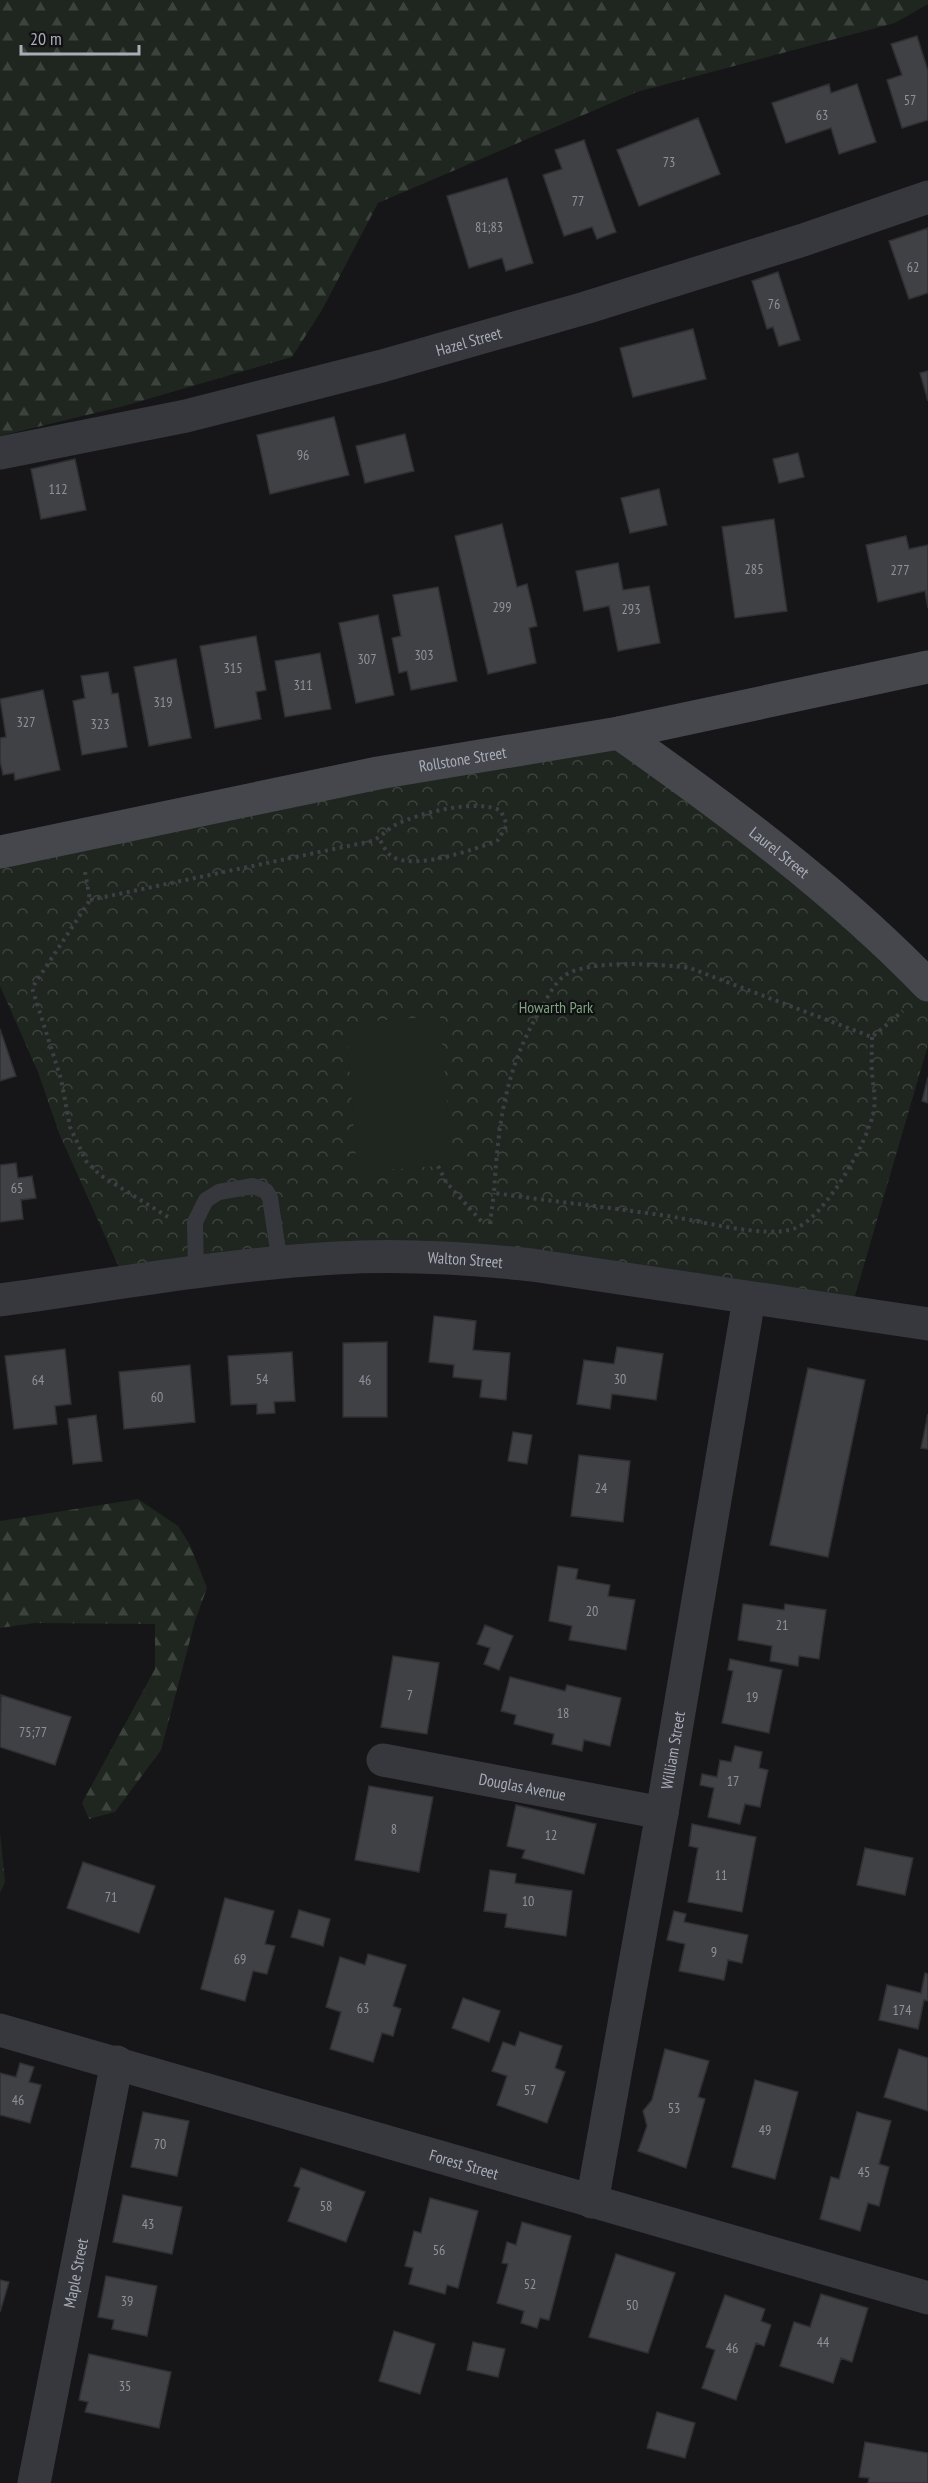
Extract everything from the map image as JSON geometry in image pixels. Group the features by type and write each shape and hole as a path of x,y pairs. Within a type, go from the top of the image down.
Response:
{"main road":[{"name":"Rollstone Street","path":"0,852 378,773 619,734 928,667"},
{"name":"Laurel Street","path":"619,734 769,841 850,910 928,985"}],"street":[{"name":"Hazel Street","path":"0,453 186,416 382,366 585,308 800,241 928,197"},
{"name":"Walton Street","path":"0,1300 279,1263 391,1257 487,1260 928,1324"},
{"name":"William Street","path":"592,2202 662,1813 749,1299"},
{"name":"Douglas Avenue","path":"383,1760 662,1813"},
{"name":"Forest Street","path":"0,2030 928,2298"},
{"name":"Maple Street","path":"34,2483 117,2062"}],"lane":[{"path":"196,1274 195,1222 200,1208 211,1194 253,1186 261,1188 270,1198 279,1263"}],"path":[{"path":"90,900 379,838 403,822 450,809 497,808 505,815 507,825 498,840 427,860 394,858 387,852 379,838"},
{"path":"78,836 90,900 32,988 61,1079 70,1127 86,1161 100,1175 166,1216 195,1222"},
{"path":"872,1037 690,968 663,964 603,966 576,970 564,976 552,990 522,1040 502,1113 494,1192 759,1231 796,1228 811,1219 826,1202 871,1127 876,1099 872,1072 872,1037 906,1008"},
{"path":"438,1166 446,1182 489,1230"}],"green space":[{"path":"0,0 928,0 928,4 895,23 637,92 378,203 322,310 292,357 124,406 0,436"},
{"name":"Howarth Park","path":"619,733 928,985 928,1045 850,1313 532,1265 126,1283 59,1133 38,1072 0,986 0,852"},
{"path":"440,1016 452,1165 357,1172 346,1023"},
{"path":"138,1499 178,1526 190,1545 207,1588 195,1621 161,1750 115,1812 89,1819 82,1803 155,1669 155,1624 35,1623 0,1628 0,1521"},
{"path":"0,1832 5,1882 0,1893"}],"building":[{"path":"917,36 928,71 928,120 902,128 887,80 902,75 891,44"},
{"path":"829,84 831,93 857,84 876,142 839,154 831,128 786,143 772,103"},
{"path":"698,118 720,174 639,206 617,150"},
{"path":"584,140 616,232 597,239 592,227 564,236 543,175 562,169 555,150"},
{"path":"507,178 533,263 506,271 502,258 469,268 447,196"},
{"path":"928,228 928,293 909,299 889,241"},
{"path":"778,272 800,340 779,346 773,327 767,329 752,281"},
{"path":"693,329 706,379 633,397 620,348"},
{"path":"928,371 928,401 920,373"},
{"path":"334,417 349,475 270,494 257,435"},
{"path":"405,434 414,471 365,483 356,446"},
{"path":"798,453 804,477 779,483 773,459"},
{"path":"75,459 86,510 41,519 31,469"},
{"path":"659,489 667,525 630,533 621,498"},
{"path":"774,519 787,611 735,618 722,527"},
{"path":"502,524 517,587 527,584 537,626 529,628 536,663 488,674 455,536"},
{"path":"906,536 909,549 928,545 928,608 925,591 878,602 866,545"},
{"path":"618,563 623,590 649,586 660,643 618,651 609,606 584,611 576,571"},
{"path":"438,587 457,681 411,690 407,671 399,673 392,638 401,636 393,595"},
{"path":"378,615 394,695 356,703 339,623"},
{"path":"256,636 266,690 256,692 261,719 215,728 200,646"},
{"path":"320,653 331,709 285,717 275,661"},
{"path":"176,659 191,738 149,746 134,667"},
{"path":"108,672 112,694 118,693 127,747 82,755 73,701 85,698 81,676"},
{"path":"43,690 60,770 15,780 14,773 3,775 0,761 0,738 6,737 0,699"},
{"path":"0,1029 16,1076 0,1081"},
{"path":"928,1077 928,1103 922,1101"},
{"path":"16,1163 18,1178 32,1176 36,1198 21,1200 23,1219 0,1222 0,1165"},
{"path":"434,1316 476,1321 473,1350 510,1353 506,1400 480,1397 482,1380 453,1377 454,1365 429,1362"},
{"path":"387,1342 387,1417 343,1417 343,1343"},
{"path":"617,1347 663,1354 656,1400 612,1394 610,1409 577,1404 584,1360 614,1364"},
{"path":"65,1349 71,1404 55,1406 57,1424 14,1429 5,1356"},
{"path":"292,1352 295,1401 274,1402 275,1413 257,1414 257,1404 231,1405 228,1356"},
{"path":"190,1365 195,1422 124,1429 119,1372"},
{"path":"808,1368 865,1380 828,1557 770,1545"},
{"path":"928,1414 928,1449 921,1448"},
{"path":"96,1415 102,1461 73,1464 68,1419"},
{"path":"513,1432 532,1435 527,1464 508,1461"},
{"path":"579,1455 630,1461 623,1522 571,1516"},
{"path":"558,1566 578,1569 576,1579 610,1585 608,1596 635,1600 626,1650 569,1640 572,1626 549,1621"},
{"path":"743,1604 784,1610 785,1604 826,1610 819,1659 799,1656 798,1666 770,1661 772,1646 738,1640"},
{"path":"485,1625 513,1636 499,1670 484,1664 490,1648 477,1644"},
{"path":"393,1656 439,1663 427,1734 381,1727"},
{"path":"730,1659 782,1670 769,1733 722,1723 733,1671 728,1670"},
{"path":"510,1677 565,1691 567,1685 621,1698 610,1746 584,1740 582,1751 552,1744 554,1734 514,1724 516,1715 501,1711"},
{"path":"1,1695 71,1717 55,1765 0,1747"},
{"path":"735,1746 762,1752 759,1768 768,1770 760,1807 745,1804 740,1824 708,1817 714,1788 700,1785 702,1774 717,1777 720,1760 731,1762"},
{"path":"369,1786 433,1797 419,1872 355,1860"},
{"path":"516,1805 596,1824 584,1874 522,1858 525,1850 507,1846"},
{"path":"692,1824 756,1837 742,1912 688,1902 698,1848 689,1846"},
{"path":"865,1848 913,1858 905,1895 857,1885"},
{"path":"83,1862 155,1886 139,1933 67,1908"},
{"path":"490,1870 516,1874 515,1883 572,1891 566,1936 505,1927 507,1914 484,1911"},
{"path":"225,1898 274,1911 265,1944 275,1946 267,1974 253,1971 245,2001 201,1989"},
{"path":"299,1910 330,1919 323,1946 291,1937"},
{"path":"674,1911 686,1914 684,1922 748,1935 742,1963 728,1960 724,1980 679,1971 685,1944 667,1940"},
{"path":"368,1954 406,1965 393,2006 401,2009 393,2036 382,2033 373,2062 330,2049 341,2012 326,2007 340,1957 365,1965"},
{"path":"925,1973 928,1974 928,2001 924,2000 918,2029 879,2020 887,1985 921,1993"},
{"path":"463,1998 500,2011 489,2042 452,2028"},
{"path":"520,2032 562,2046 555,2068 565,2072 547,2123 497,2105 507,2076 492,2071 503,2042 515,2046"},
{"path":"665,2049 709,2061 698,2097 705,2099 686,2168 638,2151 647,2126 643,2111 652,2100"},
{"path":"899,2049 928,2058 928,2111 884,2097"},
{"path":"20,2063 34,2067 29,2082 41,2085 30,2123 0,2115 0,2073 16,2077"},
{"path":"755,2080 798,2092 775,2179 732,2167"},
{"path":"143,2112 189,2121 177,2176 131,2167"},
{"path":"857,2112 891,2121 879,2164 889,2167 879,2206 868,2203 860,2231 820,2219 831,2177 839,2179"},
{"path":"301,2168 365,2192 346,2242 288,2221 300,2188 294,2186"},
{"path":"123,2195 182,2207 172,2254 113,2242"},
{"path":"430,2198 478,2211 458,2288 447,2285 445,2294 409,2284 413,2268 405,2266 414,2231 421,2233"},
{"path":"522,2222 571,2236 549,2320 540,2318 537,2328 521,2323 524,2311 497,2303 508,2264 502,2263 507,2242 516,2245"},
{"path":"616,2254 675,2273 648,2353 589,2337"},
{"path":"106,2276 157,2286 147,2336 112,2329 114,2320 98,2317"},
{"path":"0,2280 9,2282 0,2312"},
{"path":"821,2294 868,2308 852,2362 841,2358 833,2383 780,2366 794,2322 810,2327"},
{"path":"725,2295 765,2309 761,2321 771,2325 764,2346 756,2343 736,2400 702,2388 715,2350 706,2347"},
{"path":"394,2331 435,2344 420,2394 379,2381"},
{"path":"473,2342 505,2349 498,2377 467,2370"},
{"path":"89,2354 171,2372 159,2428 85,2412 88,2402 79,2400"},
{"path":"657,2412 695,2423 685,2458 647,2448"},
{"path":"865,2442 928,2453 928,2483 868,2483 869,2478 859,2477"}]}
